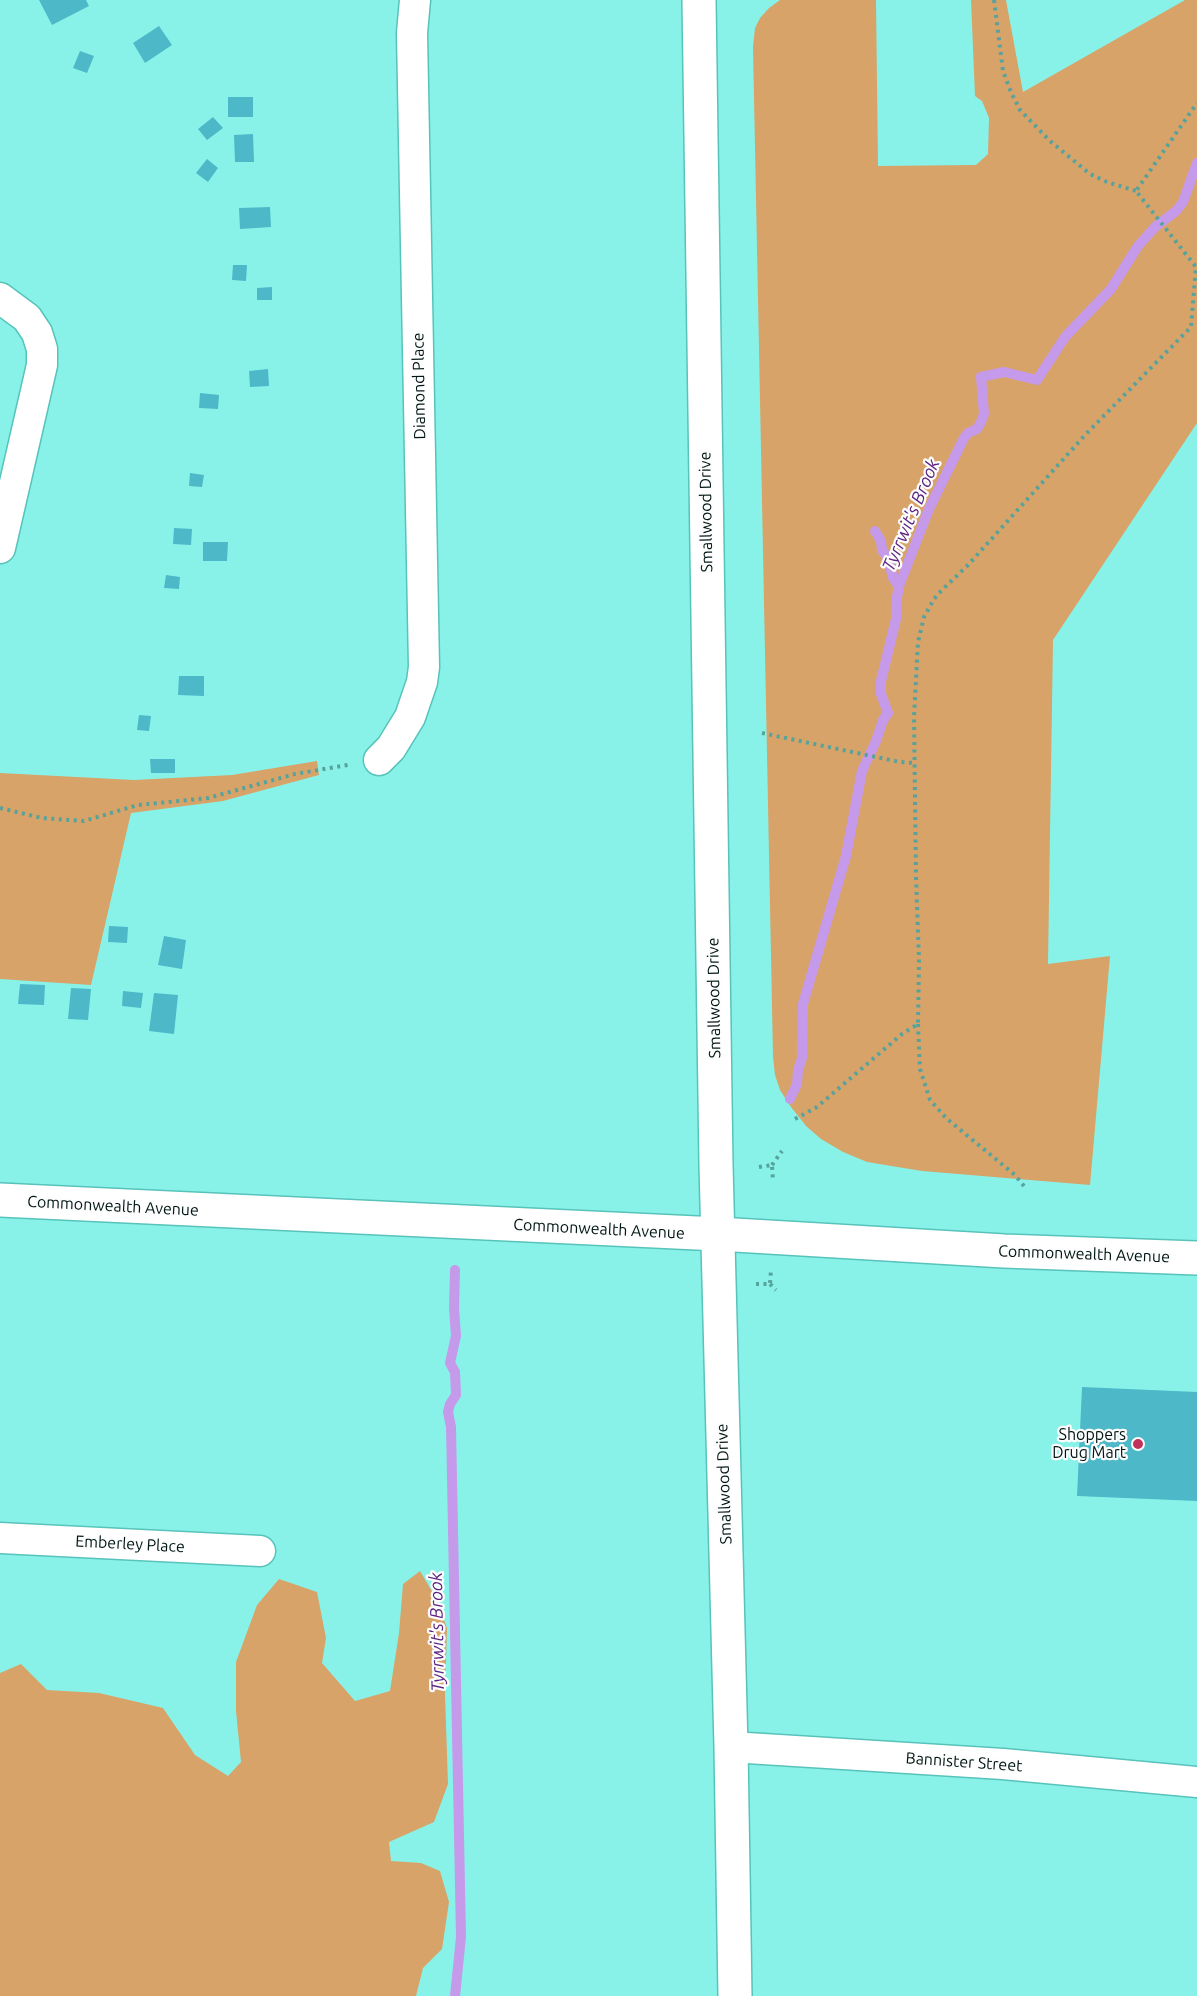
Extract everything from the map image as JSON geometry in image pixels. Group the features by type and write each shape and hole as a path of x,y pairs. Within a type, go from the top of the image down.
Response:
{"street":[{"name":"Diamond Place","path":"379,760 391,748 410,717 422,682 424,667 413,57 415,0"},
{"name":"Smallwood Drive","path":"699,0 718,1234 735,1996"},
{"path":"0,298 27,318 37,333 42,349 42,365 0,548"},
{"name":"Commonwealth Avenue","path":"0,1200 718,1234 1005,1251 1197,1258"},
{"name":"Emberley Place","path":"0,1538 260,1551"},
{"name":"Bannister Street","path":"731,1747 1003,1764 1197,1782"}],"path":[{"path":"994,0 1003,70 1020,110 1050,141 1090,174 1136,191 1196,267 1191,327"},
{"path":"1136,191 1197,103"},
{"path":"1024,1186 1015,1175 946,1118 930,1100 920,1069 918,1024 920,960 914,763 918,642 924,616 934,599 968,565 1070,451 1191,327 1197,324"},
{"path":"762,733 914,763"},
{"path":"0,808 42,818 84,821 138,805 208,798 317,769 379,760"},
{"path":"795,1119 818,1107 902,1034 918,1024"},
{"path":"773,1181 772,1165 782,1151"},
{"path":"759,1167 772,1165"},
{"path":"770,1284 771,1267"},
{"path":"756,1284 770,1284 776,1290"}],"shaded area":[{"path":"780,0 876,0 878,166 976,165 988,154 989,118 982,101 975,96 971,0 1006,0 1023,92 1185,0 1197,0 1197,423 1053,640 1048,964 1110,956 1090,1185 922,1171 867,1162 843,1152 821,1139 806,1126 780,1090 775,1075 753,47 755,28 760,18"},
{"path":"317,761 319,775 223,801 131,813 91,985 0,979 0,773 134,780 232,775"},
{"path":"420,1571 436,1598 447,1628 445,1695 448,1784 434,1822 389,1842 391,1861 421,1863 440,1871 449,1902 442,1949 423,1968 416,1996 0,1996 0,1673 21,1664 47,1690 99,1693 163,1708 195,1755 228,1776 241,1762 236,1711 236,1662 257,1605 279,1579 317,1592 326,1638 322,1663 355,1701 390,1691 399,1633 403,1584"}],"building":[{"path":"39,0 86,0 89,6 52,25"},
{"path":"159,26 172,45 145,63 133,43"},
{"path":"80,51 94,56 87,73 73,68"},
{"path":"228,97 253,97 253,117 228,117"},
{"path":"213,117 223,128 207,140 198,129"},
{"path":"253,134 254,162 235,162 234,135"},
{"path":"207,159 218,168 208,182 196,173"},
{"path":"270,207 271,227 240,229 239,208"},
{"path":"233,265 247,265 246,281 232,280"},
{"path":"272,287 272,300 257,300 257,288"},
{"path":"268,369 269,386 250,387 249,371"},
{"path":"200,393 219,395 218,409 199,408"},
{"path":"190,473 204,475 202,487 189,486"},
{"path":"174,528 192,529 191,545 173,544"},
{"path":"203,542 228,542 227,561 203,561"},
{"path":"166,575 180,577 179,589 164,588"},
{"path":"179,676 204,676 204,696 178,695"},
{"path":"139,715 151,716 149,731 137,730"},
{"path":"150,759 175,759 175,773 151,773"},
{"path":"109,926 128,927 127,943 108,942"},
{"path":"164,936 186,940 182,969 158,965"},
{"path":"20,984 45,985 44,1005 18,1004"},
{"path":"71,988 91,989 88,1020 68,1019"},
{"path":"123,991 143,993 141,1008 122,1006"},
{"path":"154,993 178,995 174,1034 149,1031"},
{"name":"Shoppers Drug Mart","path":"1082,1387 1197,1392 1197,1501 1077,1496"}],"waterway":[{"name":"Tyrrwit's Brook","path":"790,1099 797,1084 802,1058 803,1004 846,856 862,771 888,713 881,694 881,681 896,619 899,586 929,509 964,438 968,433 977,429 981,422 984,414 981,377 1004,372 1037,380 1065,337 1111,289 1138,246 1183,202 1197,163"},
{"path":"875,531 881,541 882,550 888,558 893,578 899,586"},
{"name":"Tyrrwit's Brook","path":"455,1270 456,1336 450,1363 455,1372 456,1395 448,1412 451,1427 461,1937 455,1996"}],"place":[{"name":"Shoppers Drug Mart","path":"1138,1444"}]}
